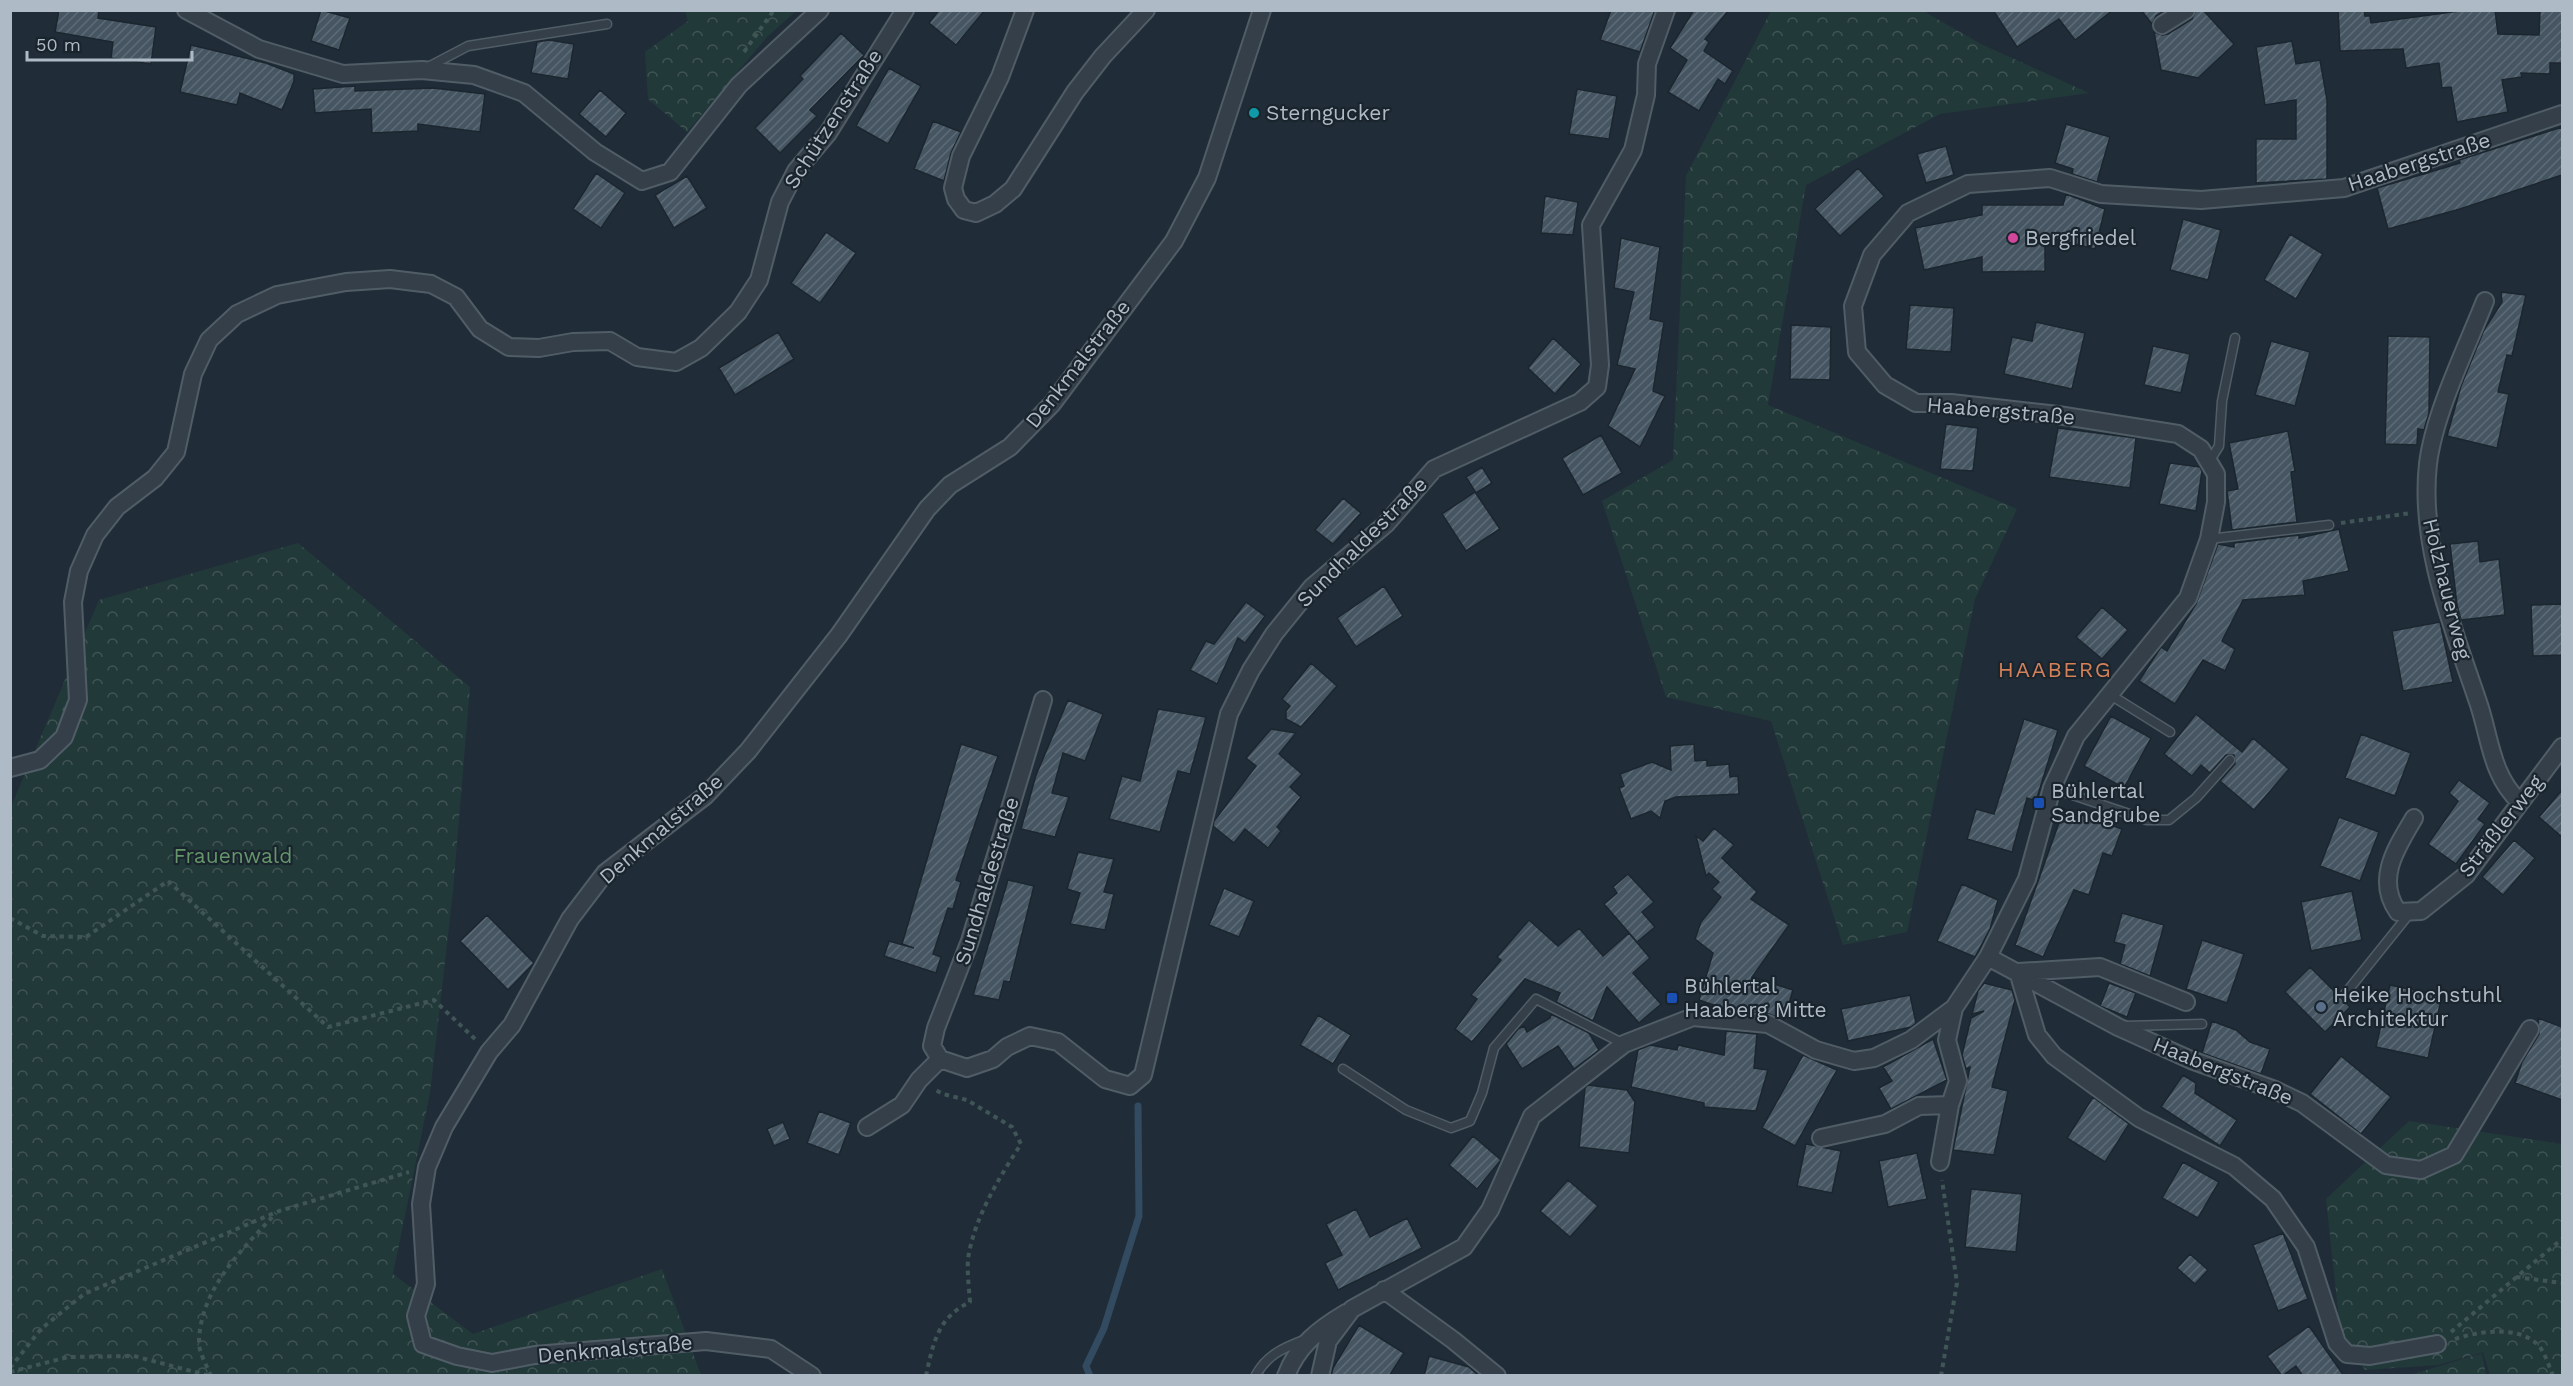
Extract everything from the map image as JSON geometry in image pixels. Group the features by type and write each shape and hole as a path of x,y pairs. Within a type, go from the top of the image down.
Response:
{"street":[{"path":"186,10 259,49 343,74 422,70 474,75 524,93 595,152 642,181 670,172 739,85 820,10"},
{"name":"Schützenstraße","path":"10,768 40,760 64,736 78,700 73,602 79,571 95,535 117,507 155,478 176,453 193,374 209,340 237,314 277,295 346,282 390,279 431,284 456,297 480,329 509,347 539,348 573,342 610,341 638,357 676,362 701,348 738,312 759,280 780,202 796,171 828,133 905,10"},
{"path":"1026,10 1000,77 962,156 953,188 956,199 964,210 976,213 995,204 1013,189 1075,92 1103,56 1146,10"},
{"name":"Denkmalstraße","path":"812,1376 771,1349 706,1341 535,1355 492,1363 457,1356 423,1344 416,1316 426,1284 421,1204 427,1167 444,1127 489,1052 512,1025 570,919 605,873 705,796 748,751 839,634 927,509 950,485 1010,447 1052,404 1174,241 1207,178 1262,10"},
{"name":"Sundhaldestraße","path":"1043,700 970,941 936,1028 932,1046 940,1059 967,1068 993,1059 1007,1047 1030,1036 1058,1042 1105,1079 1130,1086 1143,1075 1229,714 1251,670 1274,634 1312,587 1386,524 1434,469 1580,402 1597,387 1600,365 1591,225 1633,150 1646,95 1647,64 1666,10"},
{"path":"2162,25 2186,10"},
{"name":"Haabergstraße","path":"1320,1376 1328,1341 1352,1309 1464,1247 1490,1210 1532,1116 1624,1044 1693,1017 1768,1024 1816,1050 1854,1061 1874,1058 1911,1040 1954,1008 1988,957 2027,879 2052,788 2076,736 2108,693 2188,598 2209,539 2216,502 2216,474 2202,449 2178,434 2058,415 1952,403 1916,403 1885,386 1857,352 1853,306 1872,255 1908,213 1968,184 2050,177 2101,194 2201,200 2344,188 2562,114"},
{"name":"Holzhauerweg","path":"2485,300 2440,418 2428,463 2427,521 2454,638 2478,700 2501,780 2520,802"},
{"name":"Sträßlerweg","path":"2410,913 2421,911 2436,902 2466,875 2562,747"},
{"path":"2410,913 2398,912 2392,903 2387,879 2389,864 2414,818"},
{"name":"Haabergstraße","path":"1988,957 2118,1027 2191,1060 2302,1103 2386,1165 2421,1170 2454,1155 2530,1029"},
{"path":"2186,1002 2100,967 2018,972 2037,1035 2054,1056 2139,1118 2234,1166 2273,1199 2306,1247 2337,1342 2347,1354 2370,1356 2437,1344"},
{"name":"Haabergstraße","path":"1940,1161 1950,1104 1958,1081 1947,1040 1954,1008"},
{"path":"867,1127 902,1105 919,1080 940,1059"},
{"path":"1821,1138 1885,1124 1919,1106 1950,1104"},
{"path":"1384,1290 1453,1340 1497,1376"},
{"path":"1286,1376 1294,1355 1324,1326 1352,1309"}],"lane":[{"path":"422,70 468,46 607,24"},
{"path":"2209,462 2219,446 2222,401 2235,338"},
{"path":"2209,539 2329,525"},
{"path":"2108,693 2170,732"},
{"path":"2052,788 2147,820 2169,820 2196,798 2230,760"},
{"path":"2345,994 2410,913"},
{"path":"1343,1069 1406,1110 1451,1128 1470,1121 1482,1094 1494,1048 1536,999 1624,1044"},
{"path":"2118,1027 2202,1024"},
{"path":"1256,1375 1263,1362 1282,1349 1311,1338"}],"path":[{"path":"2329,525 2427,511"},
{"path":"10,918 43,936 86,937 168,881 328,1028 434,1000 489,1052"},
{"path":"919,1080 943,1094 967,1100 1012,1127 1021,1144 998,1179 968,1259 970,1302 950,1312 938,1332 926,1376"},
{"path":"1940,1161 1957,1283 1941,1376"},
{"path":"10,1370 41,1329 84,1294 279,1210 427,1167"},
{"path":"211,1376 198,1342 208,1302 226,1268 279,1210"},
{"path":"2437,1344 2562,1239"},
{"path":"2516,1277 2562,1283"},
{"path":"2437,1344 2475,1332 2526,1335 2540,1347 2553,1376"},
{"path":"10,1370 68,1357 134,1356 211,1376"}],"green space":[{"path":"685,11 796,11 767,37 687,132 648,99 645,52 688,21"},
{"path":"1771,11 1923,11 1981,44 2089,93 1940,114 1806,185 1768,405 2017,509 1975,599 1907,932 1843,945 1771,721 1666,697 1602,501 1673,460 1686,176"},
{"name":"Frauenwald","path":"298,543 470,687 453,891 430,1093 393,1274 473,1334 662,1269 701,1375 11,1375 10,809 99,600"},
{"path":"2409,1121 2562,1144 2562,1375 2490,1375 2483,1352 2438,1365 2365,1370 2341,1338 2326,1199"},
{"path":"2482,1353 2486,1375 2410,1375"}],"building":[{"path":"59,10 99,10 98,18 156,27 151,64 111,58 113,42 55,32"},
{"path":"321,10 350,18 339,50 311,41"},
{"path":"939,10 985,10 956,45 929,23"},
{"path":"1611,10 1655,10 1640,52 1600,40"},
{"path":"1694,10 1729,10 1705,39 1709,42 1704,51 1733,71 1725,84 1718,79 1699,111 1668,92 1687,60 1670,48"},
{"path":"1993,10 2113,10 2075,40 2059,19 2017,47"},
{"path":"2141,10 2165,10 2156,16 2152,24"},
{"path":"2196,10 2203,10 2234,44 2198,78 2161,70 2154,32 2162,35 2168,34 2192,19"},
{"path":"2338,10 2364,10 2365,16 2370,16 2371,23 2467,10 2495,10 2498,34 2539,35 2540,10 2562,10 2562,63 2550,63 2550,74 2521,73 2522,77 2502,80 2508,112 2457,122 2451,87 2442,88 2439,63 2406,68 2403,49 2340,51"},
{"path":"841,33 864,55 810,110 817,116 780,153 755,128 803,79 800,76"},
{"path":"549,40 574,44 568,79 531,73 537,42"},
{"path":"2292,41 2296,64 2320,60 2327,100 2327,179 2256,183 2256,139 2296,139 2296,100 2265,105 2256,47"},
{"path":"191,45 266,63 294,74 294,81 282,110 240,93 237,105 180,92"},
{"path":"889,68 921,86 888,144 856,126"},
{"path":"355,86 355,91 433,88 485,94 480,132 418,124 418,131 372,133 371,109 315,113 313,89"},
{"path":"1577,89 1617,96 1609,139 1569,134"},
{"path":"600,90 626,113 606,137 579,114"},
{"path":"933,121 961,132 951,153 944,181 914,169"},
{"path":"2066,124 2110,137 2097,182 2072,174 2073,169 2055,163"},
{"path":"2562,127 2562,175 2460,209 2388,229 2377,188 2460,163 2459,160"},
{"path":"1946,146 1954,175 1926,183 1917,154"},
{"path":"1858,168 1884,196 1840,236 1815,209"},
{"path":"596,173 625,193 601,228 573,209"},
{"path":"687,176 707,208 674,228 655,195"},
{"path":"2066,194 2105,209 2095,249 2045,236 2045,271 1982,272 1982,257 1924,270 1915,228 1982,215 1982,205 2063,205"},
{"path":"1545,196 1578,202 1573,235 1541,233"},
{"path":"2183,219 2221,230 2208,280 2170,270"},
{"path":"826,232 856,253 820,303 791,283"},
{"path":"2290,234 2323,254 2296,299 2264,280"},
{"path":"1621,238 1660,247 1650,319 1664,322 1653,391 1665,396 1640,447 1608,426 1635,369 1617,365 1634,292 1614,288"},
{"path":"2501,292 2526,295 2512,356 2507,355 2498,392 2509,394 2497,448 2447,436 2461,386 2484,330 2502,302"},
{"path":"1910,305 1954,308 1951,352 1906,349"},
{"path":"2036,322 2085,333 2072,389 2004,374 2012,337 2032,341"},
{"path":"1791,325 1831,327 1830,380 1790,379"},
{"path":"778,332 794,359 735,395 719,368"},
{"path":"2388,336 2430,337 2429,413 2424,430 2418,429 2417,445 2385,444"},
{"path":"1553,338 1581,364 1555,394 1528,368"},
{"path":"2271,341 2310,352 2295,406 2255,395"},
{"path":"2153,346 2190,354 2181,393 2144,385"},
{"path":"1946,424 1978,428 1973,471 1940,469"},
{"path":"2058,428 2136,438 2130,488 2049,477"},
{"path":"2288,431 2295,471 2291,472 2297,522 2232,530 2227,491 2238,489 2229,443"},
{"path":"1601,435 1622,473 1583,495 1562,458"},
{"path":"2170,463 2200,467 2202,471 2196,511 2159,504"},
{"path":"1482,467 1492,483 1476,493 1466,477"},
{"path":"1475,492 1500,529 1466,551 1442,514"},
{"path":"1343,498 1361,513 1333,544 1315,530"},
{"path":"2339,529 2349,571 2303,581 2305,595 2243,600 2222,641 2235,649 2225,671 2203,660 2175,704 2139,681 2161,647 2167,651 2196,604 2218,544 2234,547 2234,543 2299,535 2299,538"},
{"path":"2478,541 2480,562 2499,559 2505,615 2461,620 2457,605 2450,544"},
{"path":"1384,586 1403,616 1356,647 1337,618"},
{"path":"1246,602 1265,616 1245,643 1238,638 1217,684 1190,670 1206,641 1214,644"},
{"path":"2562,604 2562,655 2533,656 2531,605"},
{"path":"2102,607 2128,630 2102,659 2076,637"},
{"path":"2440,622 2453,682 2403,691 2392,631"},
{"path":"1311,663 1337,686 1301,727 1286,719 1286,711 1290,706 1282,699"},
{"path":"1068,700 1103,714 1085,761 1063,753 1052,793 1069,797 1055,837 1021,829 1036,775"},
{"path":"1158,709 1206,717 1190,774 1178,771 1160,832 1109,819 1122,776 1140,781"},
{"path":"2196,714 2242,752 2253,738 2289,769 2254,810 2220,781 2235,764 2234,755 2226,755 2210,773 2201,765 2192,776 2164,754"},
{"path":"2111,716 2151,738 2124,788 2084,766"},
{"path":"2024,719 2058,730 2036,801 2027,798 2012,852 1967,839 1976,809 1994,814"},
{"path":"1271,729 1296,733 1279,754 1302,774 1290,787 1301,797 1277,827 1281,831 1268,848 1245,829 1234,843 1213,826 1214,821 1256,766 1246,758"},
{"path":"2361,734 2411,753 2395,796 2345,778"},
{"path":"961,744 998,756 956,880 961,882 953,909 948,908 933,954 941,957 936,973 884,956 889,941 914,948 902,944"},
{"path":"1694,744 1695,761 1707,760 1707,766 1729,764 1730,777 1738,776 1739,794 1676,797 1665,801 1660,818 1651,811 1631,819 1619,788 1624,786 1620,774 1652,762 1671,770 1670,746"},
{"path":"2459,780 2490,803 2478,819 2485,824 2456,864 2428,844 2458,801 2449,793"},
{"path":"2562,790 2562,837 2539,817"},
{"path":"2064,809 2122,829 2112,856 2103,853 2089,895 2074,890 2043,957 2015,945"},
{"path":"2339,817 2379,832 2360,881 2320,866"},
{"path":"1714,828 1734,845 1722,858 1757,892 1751,899 1789,925 1752,977 1793,990 1784,1020 1769,1014 1728,1010 1699,1000 1713,953 1695,939 1701,922 1721,897 1712,889 1719,882 1709,873 1706,876 1696,836 1703,841"},
{"path":"2514,840 2535,858 2503,895 2482,877"},
{"path":"1078,852 1114,859 1104,892 1114,894 1105,930 1070,924 1080,893 1067,889"},
{"path":"1628,874 1654,902 1642,912 1655,927 1637,942 1604,904 1617,893 1613,887"},
{"path":"1008,880 1034,886 1010,982 1004,981 999,1000 973,995"},
{"path":"1962,884 1998,900 1990,929 1975,957 1937,941"},
{"path":"1224,888 1254,901 1239,937 1209,925"},
{"path":"2352,891 2362,940 2311,951 2301,902"},
{"path":"2122,913 2164,925 2150,976 2120,964 2125,945 2114,942"},
{"path":"487,915 534,963 508,990 460,941"},
{"path":"1529,920 1558,946 1579,928 1603,956 1629,933 1650,958 1633,973 1661,1004 1639,1023 1607,987 1593,1021 1556,1002 1560,993 1525,979 1472,1042 1455,1029 1477,999 1471,995 1501,960 1497,957"},
{"path":"2202,940 2244,954 2227,1003 2186,989"},
{"path":"2310,967 2350,1007 2325,1032 2285,992"},
{"path":"1984,983 2012,990 2015,1000 1992,1087 2008,1091 1994,1155 1953,1150 1970,1067 1966,1069 1962,1055 1971,1018 1984,1011 1972,1014 1978,991"},
{"path":"2109,983 2136,993 2127,1017 2100,1006"},
{"path":"2390,985 2442,996 2428,1058 2376,1047"},
{"path":"1910,995 1916,1023 1911,1027 1848,1041 1841,1009"},
{"path":"1551,1014 1589,1033 1599,1050 1574,1069 1558,1046 1522,1069 1506,1044 1518,1029 1524,1026 1527,1032 1550,1018"},
{"path":"1318,1015 1351,1035 1333,1064 1300,1045"},
{"path":"2538,1018 2562,1027 2562,1100 2515,1083 2522,1062 2539,1034"},
{"path":"2212,1021 2236,1030 2250,1042 2270,1049 2261,1074 2202,1053"},
{"path":"1726,1031 1757,1034 1754,1068 1768,1070 1756,1111 1704,1107 1704,1103 1631,1087 1638,1050 1650,1045 1677,1050 1678,1045 1724,1055"},
{"path":"1933,1039 1947,1080 1891,1109 1879,1088 1892,1081 1883,1067"},
{"path":"1803,1055 1837,1070 1795,1146 1762,1128"},
{"path":"2341,1056 2391,1097 2361,1134 2310,1094"},
{"path":"2183,1075 2196,1083 2195,1093 2237,1120 2220,1146 2161,1107"},
{"path":"1588,1085 1627,1090 1635,1102 1629,1153 1579,1147 1585,1088"},
{"path":"2093,1097 2129,1124 2105,1162 2067,1138"},
{"path":"819,1111 851,1123 839,1155 807,1143"},
{"path":"783,1122 790,1139 774,1146 767,1129"},
{"path":"1473,1136 1501,1160 1477,1189 1449,1165"},
{"path":"1806,1144 1841,1151 1832,1193 1797,1186"},
{"path":"1917,1153 1927,1199 1888,1207 1879,1161"},
{"path":"2183,1162 2219,1182 2198,1218 2162,1198"},
{"path":"1568,1180 1598,1206 1570,1237 1540,1211"},
{"path":"1971,1189 2022,1194 2016,1252 1965,1247"},
{"path":"1356,1209 1370,1237 1407,1218 1422,1248 1338,1290 1325,1263 1342,1255 1326,1224"},
{"path":"2283,1233 2308,1299 2278,1311 2253,1245"},
{"path":"2190,1254 2208,1270 2195,1284 2177,1268"},
{"path":"1359,1325 1404,1353 1389,1376 1331,1376 1333,1368"},
{"path":"2309,1326 2344,1376 2303,1376 2296,1366 2282,1376 2267,1356"},
{"path":"1429,1356 1469,1367 1479,1376 1424,1376"}],"waterway":[{"path":"1090,1376 1086,1366 1104,1328 1139,1216 1138,1106"}],"place":[{"name":"Sterngucker","path":"1254,113"},
{"name":"Bergfriedel","path":"2013,238"},
{"name":"Bühlertal Sandgrube","path":"2039,803"},
{"name":"Bühlertal Haaberg Mitte","path":"1672,998"},
{"name":"Heike Hochstuhl Architektur","path":"2321,1007"}],"district":[{"name":"HAABERG","path":"2055,669"}]}
